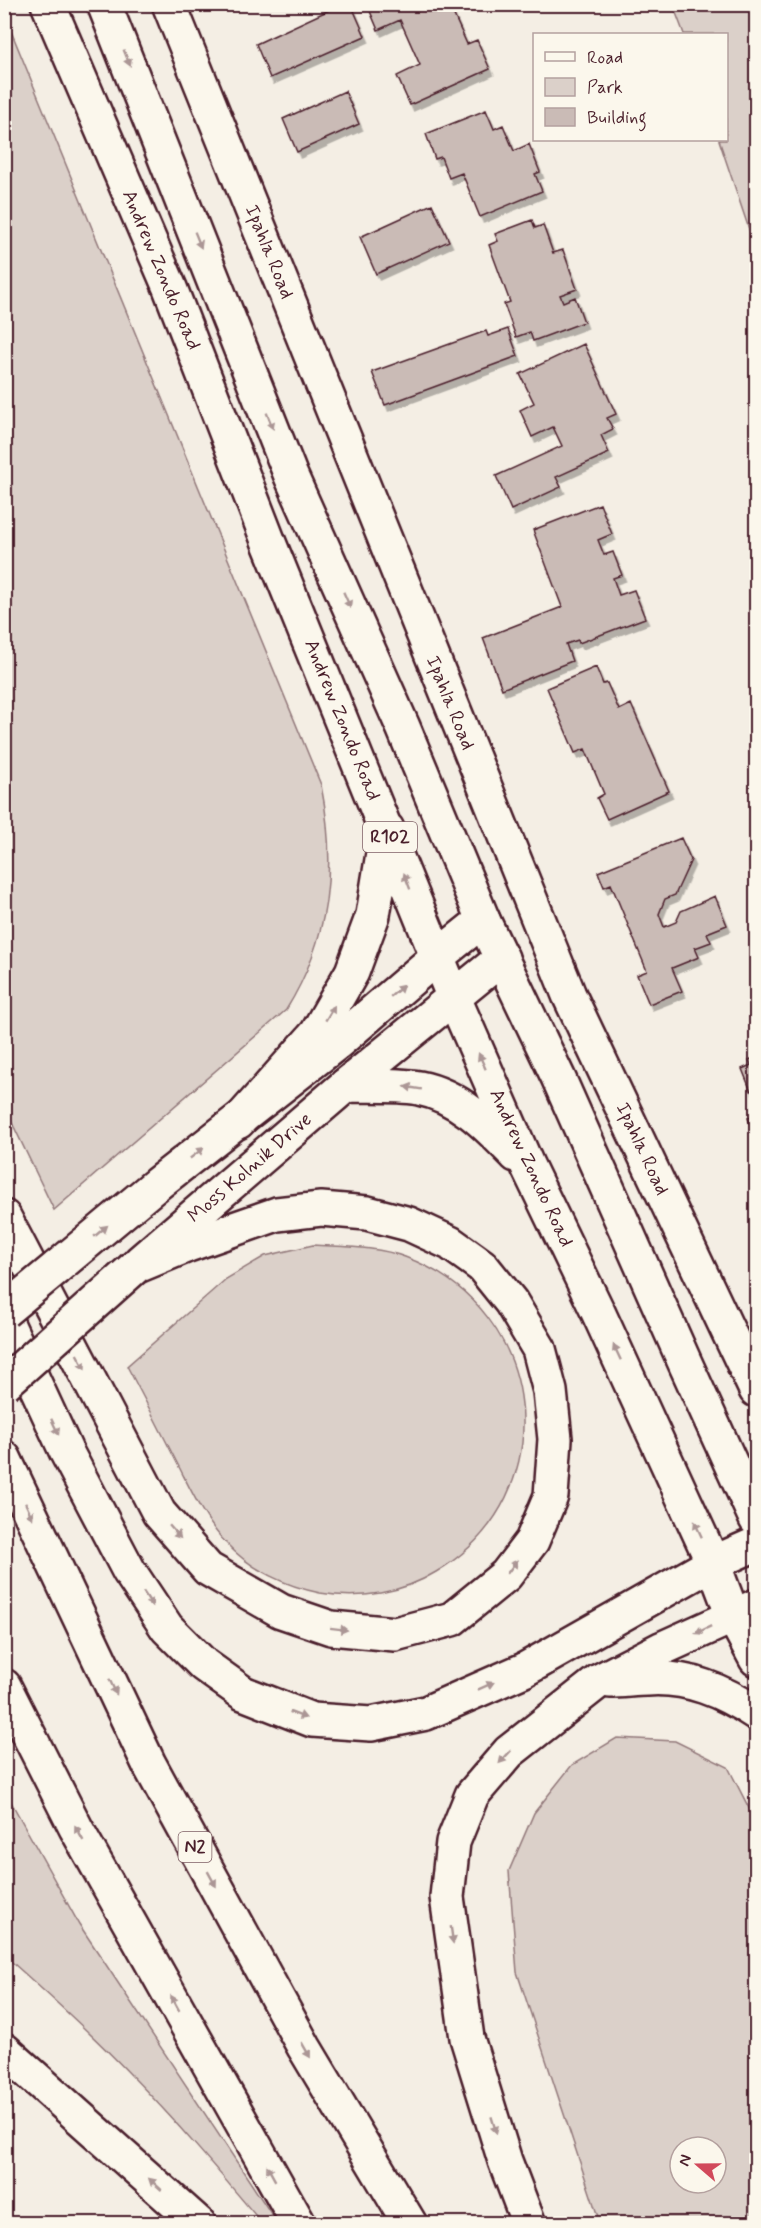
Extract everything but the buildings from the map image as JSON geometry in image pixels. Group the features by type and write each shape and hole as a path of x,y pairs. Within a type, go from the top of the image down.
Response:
{"main road":[{"name":"Andrew Zondo Road","path":"48,4 170,288 269,543 387,828 454,998 528,1167 598,1312 713,1563 745,1611 756,1659"},
{"name":"R102","path":"104,4 291,476 404,728 483,920 558,1077 756,1519"},
{"name":"Ipahla Road","path":"169,4 569,995 756,1390"},
{"path":"238,1122 317,1033 352,972 373,915 387,828"},
{"name":"Moss Kolnik Drive","path":"4,1311 157,1184 338,1042 483,920"},
{"name":"Moss Kolnik Drive","path":"182,1238 346,1085 502,958"},
{"path":"346,1085 404,1086 422,1088 440,1095 462,1106 479,1119 528,1167"},
{"path":"4,1217 159,1513 208,1569 281,1611 331,1628 395,1634 452,1619 506,1575 532,1541 551,1496 555,1439 550,1391 539,1350 511,1302 482,1266 450,1243 409,1224 367,1213 321,1209 277,1214 182,1238 135,1267 4,1384"},
{"path":"4,1317 66,1451 129,1570 167,1628 204,1665 243,1693 312,1720 371,1724 426,1713 524,1670 713,1563 756,1544"},
{"name":"N2","path":"4,1458 149,1764 304,2047 410,2223"},
{"path":"529,2223 505,2161 467,2038 447,1897 453,1842 472,1795 509,1752 598,1681 745,1611"},
{"path":"598,1681 648,1678 687,1682 720,1691 756,1713"},
{"path":"4,1686 76,1828 300,2223"},
{"path":"4,2050 199,2223"}],"green space":[{"path":"673,5 756,5 756,250 719,141 728,141 728,33 684,33"},
{"path":"4,14 321,785 328,844 329,873 321,929 301,983 286,1010 54,1210 4,1106"},
{"path":"313,1245 394,1253 452,1282 488,1317 511,1359 522,1405 520,1452 506,1498 478,1538 436,1572 395,1590 350,1596 307,1590 270,1576 236,1553 211,1525 198,1504 127,1366 226,1279 265,1256"},
{"path":"617,1738 675,1741 728,1767 756,1822 756,2223 600,2223 517,1972 509,1871 534,1813 572,1765"},
{"path":"5,1791 79,1924 272,2215 261,2222 214,2166 131,2075 5,1956"}]}
